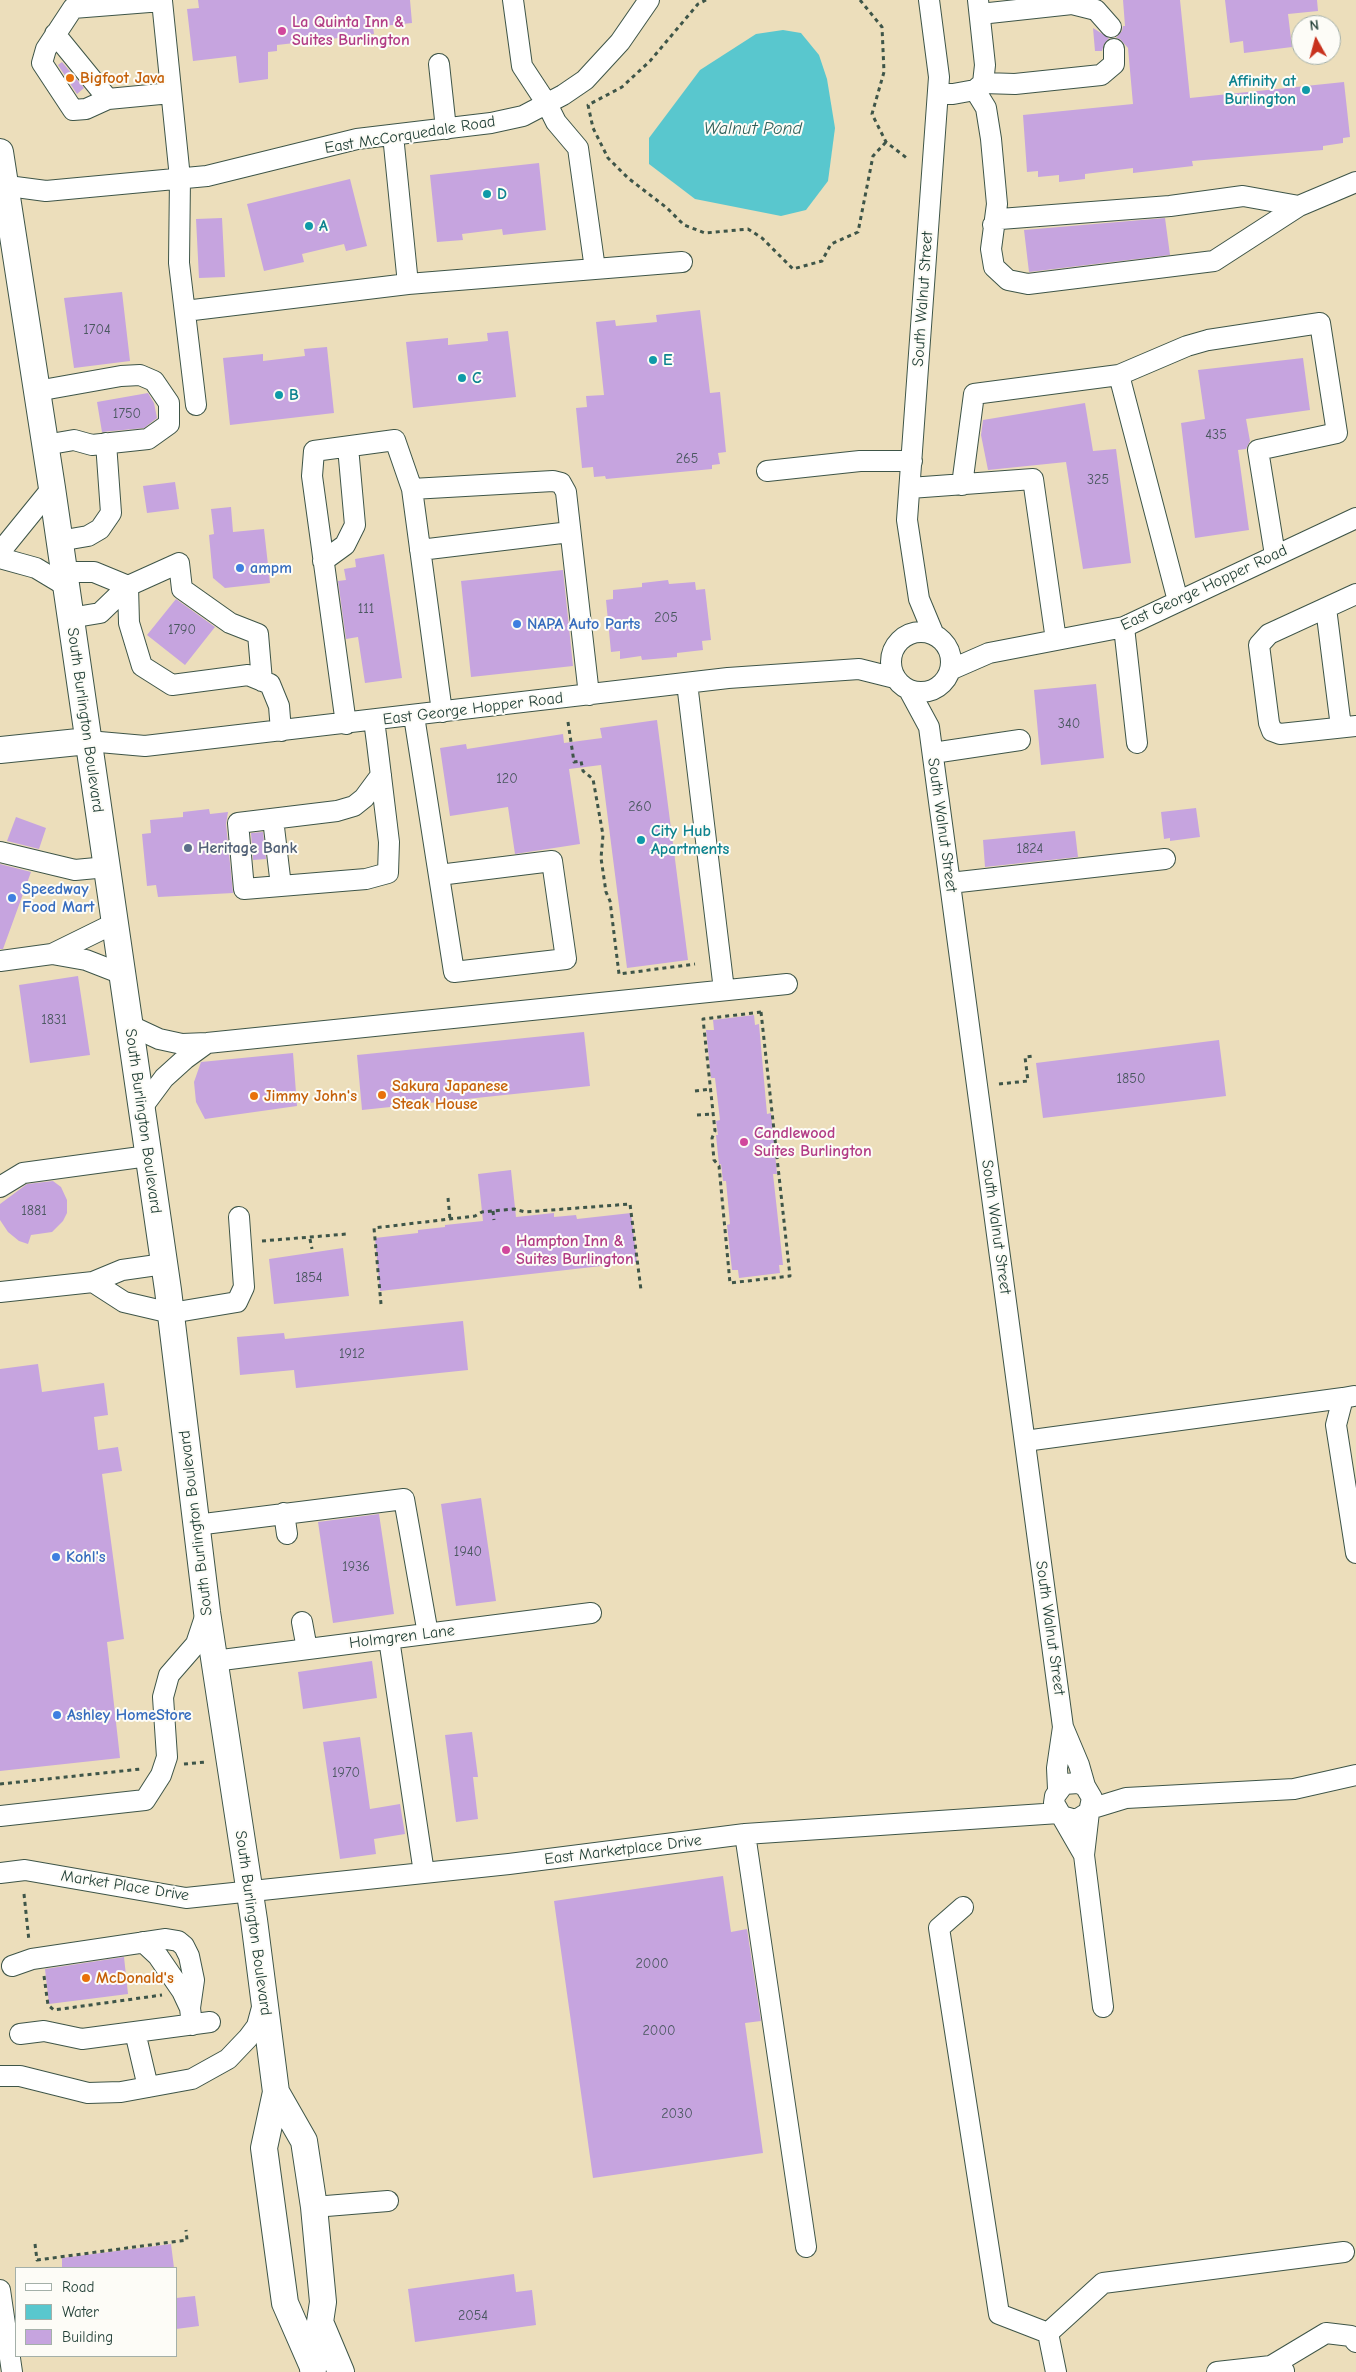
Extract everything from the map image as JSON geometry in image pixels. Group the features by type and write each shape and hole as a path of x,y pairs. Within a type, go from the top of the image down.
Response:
{"main road":[{"name":"South Burlington Boulevard","path":"0,152 3,185 52,488 164,1264 206,1612 250,1892 276,2092 264,2148 282,2284 285,2303 313,2369"},
{"path":"0,750 88,741"},
{"name":"South Burlington Boulevard","path":"276,2092 304,2141 314,2207 323,2302 313,2369"},
{"path":"320,2321 341,2372"}],"street":[{"path":"513,0 522,66 547,104 556,122 578,148 595,269"},
{"name":"East McCorquedale Road","path":"3,185 46,191 207,176 357,139 491,123 523,116 547,104 585,80 620,42 649,0"},
{"name":"South Walnut Street","path":"929,0 939,78 907,520 918,598 940,640"},
{"path":"171,93 108,99 86,109 73,110 42,62 55,34 73,8 162,1 180,178 179,263 196,405"},
{"path":"1110,27 1096,10 1072,4 979,7 985,65 979,87 986,108 997,204 991,250 994,268 1008,280 1028,284 1214,261 1299,206 1356,182"},
{"path":"55,34 108,99"},
{"path":"938,94 953,94 979,87 1101,75 1114,64 1114,50"},
{"path":"439,64 446,129"},
{"path":"393,135 408,284"},
{"path":"993,225 1000,219 1170,206 1243,196 1299,206"},
{"path":"185,311 408,284 682,262"},
{"path":"962,485 974,394 1119,375 1187,346 1208,340 1320,323 1337,433 1258,450 1275,555"},
{"path":"36,391 121,376 140,375 154,381 169,403 169,424 148,439 92,445 74,440 45,446"},
{"path":"1119,375 1178,601"},
{"path":"346,724 312,476 314,451 395,440 412,489 442,712"},
{"path":"59,541 88,536 100,529 111,513 106,444"},
{"path":"324,561 345,545 355,525 348,447"},
{"path":"767,471 860,461 912,461"},
{"path":"910,488 1033,480 1056,640"},
{"path":"412,489 552,481 561,483 566,492 589,695"},
{"path":"0,552 52,488"},
{"name":"East George Hopper Road","path":"947,676 989,654 1124,627 1356,518"},
{"path":"420,550 570,532"},
{"path":"0,558 36,568 65,579 94,572 128,586"},
{"path":"70,618 100,613 128,586 179,563 182,589 230,623 258,634 262,681"},
{"path":"128,586 129,624 142,666 172,685 248,675 270,684 279,706 281,731"},
{"path":"1326,608 1349,727 1280,734 1272,731 1268,723 1259,645 1269,634 1356,594"},
{"path":"897,646 917,632 940,640 951,662 947,676 928,692 902,684 892,670 897,646 918,598"},
{"path":"1124,627 1137,743"},
{"name":"East George Hopper Road","path":"940,640 989,654"},
{"name":"East George Hopper Road","path":"859,669 897,646"},
{"name":"East George Hopper Road","path":"88,741 145,746 728,678 859,669 902,684"},
{"name":"South Walnut Street","path":"929,727 947,676"},
{"path":"687,683 724,990"},
{"name":"South Walnut Street","path":"902,684 929,727 1063,1727 1086,1787"},
{"path":"414,716 454,972 566,959 552,861 439,875"},
{"path":"374,720 381,775 389,842 388,873 366,879 244,889 238,824 337,811 354,806 364,798 381,775"},
{"path":"933,753 1020,740"},
{"path":"273,819 281,886"},
{"path":"0,852 76,870 106,868"},
{"path":"950,883 1165,859"},
{"path":"52,954 115,923"},
{"path":"0,961 52,954 86,960 122,974"},
{"path":"129,1025 160,1039 182,1044 208,1043 788,984"},
{"path":"141,1108 164,1078 184,1059 208,1043"},
{"path":"0,1188 23,1173 148,1156"},
{"path":"93,1282 124,1302 171,1313 236,1302 244,1287 239,1217"},
{"path":"0,1292 93,1282 122,1270 164,1264"},
{"path":"1025,1441 1349,1397"},
{"path":"1349,1397 1336,1425 1356,1553"},
{"path":"196,1525 404,1499 428,1634"},
{"path":"284,1513 288,1534"},
{"path":"0,1816 145,1800 161,1774 167,1757 162,1697 169,1675 196,1644 206,1612"},
{"name":"Holmgren Lane","path":"214,1661 591,1613"},
{"path":"302,1622 307,1649"},
{"path":"389,1638 424,1873"},
{"name":"South Walnut Street","path":"1058,1791 1057,1768 1063,1727"},
{"path":"1061,1814 1076,1820 1089,1811 1126,1798 1294,1789 1356,1775"},
{"path":"1084,1855 1054,1804 1058,1791 1071,1782 1126,1798"},
{"path":"1086,1787 1092,1798 1084,1855 1104,2008"},
{"name":"East Marketplace Drive","path":"996,1817 1058,1791"},
{"name":"East Marketplace Drive","path":"250,1892 745,1834 1061,1814"},
{"path":"745,1834 806,2247"},
{"name":"Market Place Drive","path":"0,1873 25,1870 186,1898 250,1892"},
{"path":"962,1907 939,1928 1000,2314 1048,2333"},
{"path":"12,1966 32,1959 143,1942 166,1939 178,1941 184,1946 189,1956 194,1980 197,2018"},
{"path":"143,1942 158,1956 182,1991 197,2018"},
{"path":"0,2076 20,2076 88,2093 121,2092 192,2079 228,2059 257,2026 264,2002"},
{"path":"20,2034 44,2031 82,2039 135,2032 197,2018"},
{"path":"135,2032 148,2087"},
{"path":"314,2207 388,2201"},
{"path":"1048,2333 1103,2284 1344,2252"},
{"path":"0,2291 12,2372"},
{"path":"1217,2372 1279,2369 1326,2332 1351,2336 1356,2342"},
{"path":"1048,2333 1056,2372"}],"path":[{"path":"706,0 698,4 650,61 622,86 588,105 591,123 608,158 628,178 667,208 684,225 704,233 748,229 762,238 793,269 822,261 831,244 858,232 873,156 886,142"},
{"path":"860,0 882,27 884,72 872,114 886,142 908,159"},
{"path":"568,722 574,762 581,761 583,771 593,779 603,835 601,858 606,892 610,901 619,974 695,964"},
{"path":"761,1010 790,1276 730,1283 719,1166 714,1160 715,1149 712,1138 715,1131 713,1114 703,1019 734,1017 761,1010"},
{"path":"999,1084 1028,1081 1025,1057 1033,1056"},
{"path":"695,1090 710,1089"},
{"path":"697,1115 713,1114"},
{"path":"448,1198 450,1220"},
{"path":"381,1304 374,1228 450,1220 514,1208 525,1212 630,1204 641,1290"},
{"path":"493,1211 494,1220"},
{"path":"262,1242 310,1239 347,1234"},
{"path":"310,1239 312,1249"},
{"path":"178,1765 206,1762"},
{"path":"0,1784 146,1768"},
{"path":"24,1894 29,1943"},
{"path":"43,1975 48,2005 54,2010 166,1995"},
{"path":"35,2244 37,2260 187,2240 186,2230"}],"water":[{"name":"Walnut Pond","path":"783,30 801,33 819,55 827,79 835,128 828,181 806,210 781,216 695,199 649,164 649,138 700,70 756,34"}],"building":[{"name":"La Quinta Inn & Suites Burlington","path":"198,0 410,0 412,23 373,27 374,34 277,45 277,51 268,52 268,79 239,83 236,56 193,61 187,9 199,8"},
{"name":"Affinity at Burlington","path":"1123,0 1180,0 1190,98 1344,82 1350,137 1343,138 1343,143 1323,146 1323,150 1192,161 1193,166 1133,173 1133,168 1085,174 1085,179 1059,182 1059,175 1038,177 1038,171 1027,172 1023,115 1133,104 1128,48 1120,39 1116,38 1122,31 1123,26 1125,26"},
{"path":"1225,0 1317,0 1318,11 1288,14 1291,47 1244,53 1243,41 1230,43"},
{"path":"1093,28 1109,38 1104,44 1102,51 1095,51"},
{"path":"62,62 84,88 77,94 58,65"},
{"name":"D","path":"539,163 546,230 503,235 502,229 462,234 463,240 437,242 430,175"},
{"name":"A","path":"350,179 367,246 346,251 344,244 302,254 304,262 264,271 247,204"},
{"path":"222,218 225,277 199,278 196,219"},
{"path":"1165,218 1170,255 1029,272 1024,230"},
{"path":"122,292 130,361 74,368 64,298"},
{"path":"700,310 710,393 720,392 726,452 718,453 720,464 712,465 712,469 606,479 605,476 594,477 593,467 582,468 576,408 587,407 586,396 604,395 596,322 615,320 616,326 657,322 656,315"},
{"name":"C","path":"508,331 516,397 413,408 406,342 448,338 448,345 488,341 487,333"},
{"name":"B","path":"327,347 334,413 230,425 223,358 263,354 263,361 305,356 304,349"},
{"path":"1303,358 1310,410 1246,419 1250,441 1246,449 1238,450 1249,530 1195,538 1181,423 1205,419 1198,370"},
{"path":"148,393 154,403 157,418 144,428 102,432 97,402"},
{"path":"1085,403 1093,451 1116,449 1131,563 1083,569 1066,462 988,470 981,435 983,420"},
{"path":"175,482 179,509 147,513 143,486"},
{"name":"ampm","path":"231,507 233,532 264,529 270,583 225,588 213,578 209,535 214,534 211,509"},
{"path":"384,554 402,678 365,683 358,637 346,639 338,581 346,580 344,569 356,567 355,559"},
{"name":"NAPA Auto Parts","path":"563,570 573,666 471,677 461,581"},
{"path":"668,580 669,584 695,582 696,590 705,589 711,640 702,641 703,650 677,653 677,657 642,660 641,656 620,659 620,651 611,652 606,600 613,599 613,590 642,587 642,583"},
{"path":"176,599 215,627 185,665 147,635"},
{"path":"1096,684 1104,758 1041,765 1034,690"},
{"path":"657,720 688,960 627,968 601,765 569,769 580,844 515,854 508,807 450,816 440,748 466,744 467,749 563,734 564,743 602,738 600,728"},
{"path":"1196,808 1200,837 1170,841 1170,838 1164,839 1161,812"},
{"name":"Heritage Bank","path":"209,809 210,814 228,812 226,824 233,893 158,897 156,885 147,886 142,834 151,833 150,820 183,817 183,812"},
{"path":"16,817 46,828 39,849 7,841"},
{"path":"1075,831 1078,857 985,867 983,840"},
{"path":"263,832 266,859 253,860 251,833"},
{"path":"0,864 31,872 3,949 0,949"},
{"path":"78,976 90,1055 30,1063 19,985"},
{"name":"Candlewood Suites Burlington","path":"754,1015 755,1025 759,1024 767,1114 771,1113 777,1174 773,1174 783,1265 779,1265 780,1273 739,1278 738,1270 732,1270 727,1225 730,1224 726,1181 723,1181 721,1164 719,1165 716,1135 718,1135 716,1121 720,1120 715,1078 711,1078 706,1030 714,1030 713,1020"},
{"path":"584,1032 590,1086 362,1110 357,1055"},
{"path":"1219,1040 1226,1096 1043,1118 1036,1063"},
{"path":"293,1053 297,1106 205,1119 196,1102 194,1082 201,1062"},
{"name":"Hampton Inn & Suites Burlington","path":"511,1170 516,1217 554,1213 554,1217 576,1215 577,1219 631,1213 637,1262 380,1291 375,1238 418,1233 418,1230 445,1227 445,1225 483,1221 478,1174"},
{"path":"53,1181 61,1187 67,1200 67,1213 63,1221 52,1232 31,1235 28,1244 19,1241 8,1232 0,1220 0,1204 27,1184"},
{"path":"343,1248 349,1296 274,1304 269,1259"},
{"path":"463,1321 468,1370 296,1388 294,1370 240,1375 237,1337 284,1333 285,1339"},
{"name":"Kohl's","path":"38,1364 42,1392 104,1383 108,1415 94,1417 98,1450 118,1447 122,1471 102,1474 124,1639 107,1642 120,1758 0,1771 0,1369"},
{"path":"481,1498 496,1601 456,1606 441,1504"},
{"path":"379,1514 394,1614 333,1623 318,1522"},
{"path":"372,1661 377,1698 303,1709 298,1672"},
{"path":"472,1732 478,1777 473,1777 478,1819 456,1822 445,1735"},
{"path":"360,1737 370,1809 400,1804 405,1834 374,1839 376,1854 340,1859 323,1742"},
{"path":"723,1876 731,1932 747,1929 761,2021 745,2023 763,2153 593,2178 554,1901"},
{"name":"McDonald's","path":"124,1957 128,1994 49,2004 45,1969"},
{"path":"171,2244 174,2267 62,2267 62,2258"},
{"path":"514,2274 516,2292 532,2290 536,2325 415,2342 408,2289"},
{"path":"195,2296 199,2326 178,2329 178,2298"}],"place":[{"name":"La Quinta Inn & Suites Burlington","path":"282,31"},
{"name":"Bigfoot Java","path":"70,78"},
{"name":"Affinity at Burlington","path":"1306,90"},
{"name":"D","path":"487,194"},
{"name":"A","path":"309,226"},
{"name":"E","path":"653,360"},
{"name":"C","path":"462,378"},
{"name":"B","path":"279,395"},
{"name":"ampm","path":"240,568"},
{"name":"NAPA Auto Parts","path":"517,624"},
{"name":"City Hub Apartments","path":"641,840"},
{"name":"Heritage Bank","path":"188,848"},
{"name":"Speedway Food Mart","path":"12,898"},
{"name":"Sakura Japanese Steak House","path":"382,1095"},
{"name":"Jimmy John's","path":"254,1096"},
{"name":"Candlewood Suites Burlington","path":"744,1142"},
{"name":"Hampton Inn & Suites Burlington","path":"506,1250"},
{"name":"Kohl's","path":"56,1557"},
{"name":"Ashley HomeStore","path":"57,1715"},
{"name":"McDonald's","path":"86,1978"}]}
